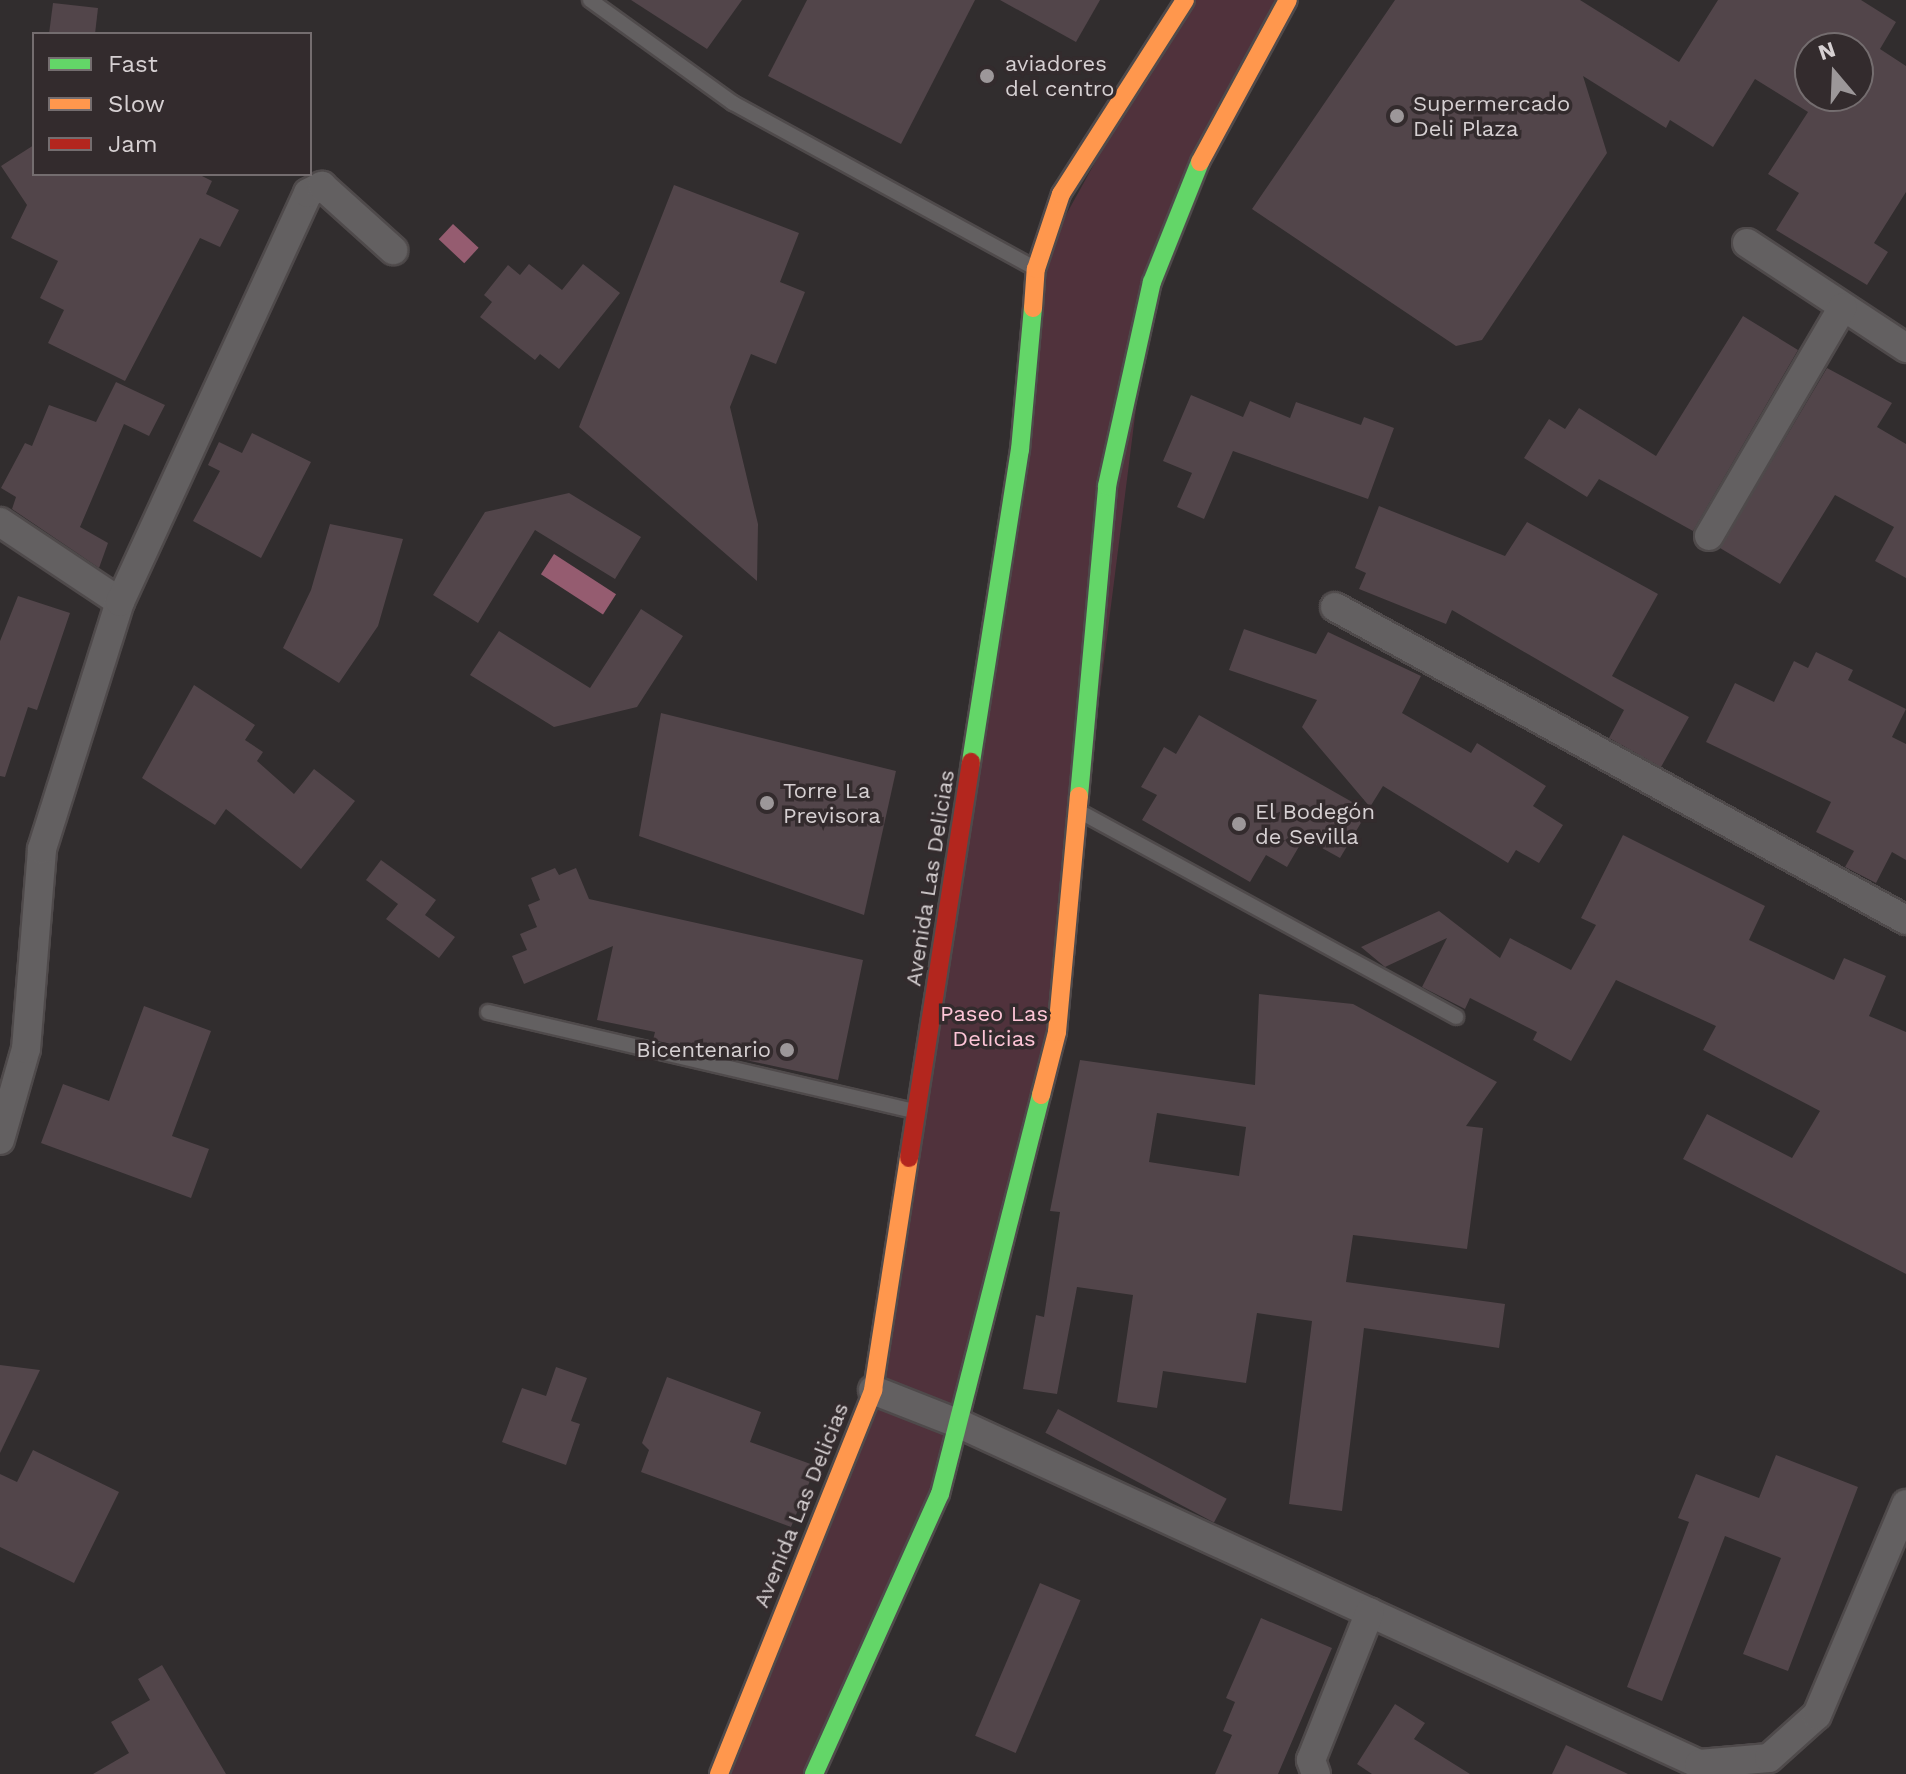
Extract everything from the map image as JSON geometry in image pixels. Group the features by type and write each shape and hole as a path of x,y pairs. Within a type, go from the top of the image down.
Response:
{"main road":[{"name":"Avenida Las Delicias","path":"726,1771 873,1390 1020,450 1036,269 1061,194 1185,0"},
{"path":"814,1774 940,1494 962,1425 1057,1032 1107,486 1152,282 1215,126 1288,0"}],"street":[{"path":"0,1140 26,1049 42,849 120,602 308,193 322,186 393,250"},
{"path":"1747,243 1906,348"},
{"path":"1709,536 1843,307"},
{"path":"0,522 120,602"},
{"path":"1335,607 1906,920"},
{"path":"873,1390 962,1425 1699,1764 1745,1763 1769,1758 1817,1715 1906,1504"},
{"path":"1316,1774 1311,1760 1370,1612"}],"lane":[{"path":"590,0 733,103 1036,269"},
{"path":"1077,810 1456,1017"},
{"path":"488,1012 917,1112"}],"green space":[{"name":"Paseo Las Delicias","path":"1185,0 1295,0 1152,282 1057,1032 962,1425 814,1774 719,1774 873,1390 1036,269"}],"shaded area":[{"path":"453,224 479,248 464,263 439,239"},
{"path":"554,554 616,594 603,614 541,574"}],"building":[{"path":"631,0 742,0 707,49"},
{"path":"807,0 975,0 901,144 768,76"},
{"path":"1000,0 1100,0 1076,42"},
{"path":"1395,0 1580,0 1679,62 1718,0 1861,0 1896,22 1880,49 1906,66 1906,192 1874,243 1888,252 1867,285 1776,230 1799,193 1768,174 1808,112 1874,112 1874,32 1794,32 1794,103 1755,79 1713,147 1670,120 1666,128 1583,76 1607,153 1482,340 1456,346 1252,209"},
{"path":"53,3 98,8 95,32 49,32"},
{"path":"32,146 32,176 202,176 212,181 206,194 239,210 220,247 200,238 125,381 48,343 64,310 40,298 58,261 11,238 27,205 1,166"},
{"path":"674,185 799,233 780,282 805,292 776,364 751,354 730,407 758,524 757,581 579,427"},
{"path":"529,264 562,290 583,264 620,293 559,369 540,354 535,360 480,317 492,302 484,295 508,265 520,275"},
{"path":"1743,316 1798,350 1693,531 1599,479 1587,497 1524,458 1549,419 1565,429 1579,408 1656,456"},
{"path":"1827,368 1892,403 1877,427 1906,444 1906,578 1875,561 1894,527 1835,495 1780,584 1720,548"},
{"path":"116,382 165,405 149,436 124,424 80,527 108,543 99,568 12,509 16,497 1,488 25,443 32,446 49,405 96,422"},
{"path":"1191,395 1243,417 1250,401 1290,418 1296,402 1361,425 1364,417 1394,428 1368,499 1233,451 1204,519 1177,507 1192,473 1163,461"},
{"path":"252,433 311,462 261,558 193,521 220,471 208,465 219,442 242,453"},
{"path":"569,493 641,537 615,579 535,530 478,623 433,595 485,512"},
{"path":"1379,506 1505,556 1527,522 1658,594 1612,676 1689,717 1661,767 1609,738 1624,710 1452,610 1446,624 1359,589 1366,573 1355,568"},
{"path":"330,524 403,539 378,626 339,683 283,648 311,590"},
{"path":"18,596 70,613 37,710 28,707 5,777 0,776 0,641"},
{"path":"641,609 683,636 637,707 554,727 470,675 499,631 590,688"},
{"path":"1244,629 1316,654 1328,632 1421,676 1402,713 1471,753 1477,743 1546,786 1533,806 1563,825 1539,863 1516,850 1508,863 1383,786 1370,807 1302,727 1317,700 1229,670"},
{"path":"1816,652 1853,670 1848,680 1906,709 1892,737 1906,744 1906,860 1892,852 1876,883 1845,867 1854,851 1816,832 1831,802 1706,742 1735,683 1774,702 1794,661 1808,668"},
{"path":"194,685 255,725 245,740 263,752 257,761 294,794 314,769 355,801 301,869 226,809 215,825 142,778"},
{"name":"Torre La Previsora","path":"661,713 896,771 864,915 639,836"},
{"path":"1199,715 1368,811 1340,858 1304,838 1287,867 1266,855 1250,882 1142,820 1157,795 1141,787 1164,747 1176,754"},
{"path":"1623,835 1765,906 1749,940 1834,980 1844,958 1886,976 1869,1016 1906,1032 1906,1274 1683,1159 1707,1114 1792,1158 1820,1111 1703,1050 1716,1026 1616,980 1571,1061 1533,1040 1537,1032 1470,998 1465,1009 1422,987 1447,938 1385,967 1361,947 1439,911 1500,958 1510,938 1571,970 1596,925 1581,918"},
{"path":"381,860 436,900 425,915 455,937 439,958 386,919 398,904 366,880"},
{"path":"555,868 559,875 576,868 589,899 863,960 838,1080 653,1040 655,1032 597,1020 613,946 524,984 512,956 527,950 520,934 537,927 528,905 540,900 531,878"},
{"path":"1259,994 1353,1004 1497,1082 1466,1126 1483,1128 1467,1249 1353,1235 1346,1282 1505,1304 1499,1348 1364,1328 1342,1511 1289,1504 1312,1321 1257,1313 1246,1383 1163,1371 1157,1408 1117,1402 1133,1295 1077,1287 1057,1394 1023,1389 1036,1315 1044,1317 1060,1212 1050,1211 1080,1060 1255,1085","holes":["1157,1113 1246,1127 1239,1176 1149,1162"]},
{"path":"144,1006 211,1031 172,1136 209,1149 191,1198 41,1143 63,1084 109,1101"},
{"path":"0,1365 40,1370 0,1453"},
{"path":"556,1367 587,1378 571,1421 580,1424 566,1465 502,1442 522,1388 546,1396"},
{"path":"667,1377 761,1412 750,1442 816,1466 791,1527 641,1472 649,1450 642,1443"},
{"path":"1058,1409 1227,1499 1214,1523 1045,1433"},
{"path":"33,1450 119,1492 74,1583 0,1547 0,1474 17,1482"},
{"path":"1776,1455 1858,1487 1788,1671 1743,1654 1781,1558 1725,1536 1662,1701 1627,1687 1689,1522 1678,1518 1696,1474 1759,1498"},
{"path":"1040,1583 1081,1600 1016,1753 975,1736"},
{"path":"1261,1618 1332,1648 1278,1774 1215,1774 1232,1735 1223,1731 1235,1702 1226,1698"},
{"path":"162,1665 226,1774 93,1774 129,1753 111,1722 150,1700 138,1679"},
{"path":"1395,1704 1425,1723 1414,1739 1470,1774 1372,1774 1357,1764"},
{"path":"1566,1745 1628,1774 1552,1774"}],"traffic: fast":[{"path":"1079,796 1107,486 1152,282 1200,162"},
{"path":"971,762 1020,450 1033,308"},
{"path":"814,1774 940,1494 1041,1095"}],"traffic: slow":[{"path":"1033,308 1036,269 1061,194 1185,0"},
{"path":"1200,162 1288,0"},
{"path":"1041,1095 1057,1032 1079,796"},
{"path":"719,1774 873,1390 909,1158"}],"traffic: jam":[{"path":"909,1158 971,762"}],"place":[{"name":"aviadores del centro","path":"987,76"},
{"name":"Supermercado Deli Plaza","path":"1397,116"},
{"name":"Torre La Previsora","path":"767,803"},
{"name":"El Bodegón de Sevilla","path":"1239,824"},
{"name":"Bicentenario","path":"787,1050"}]}
